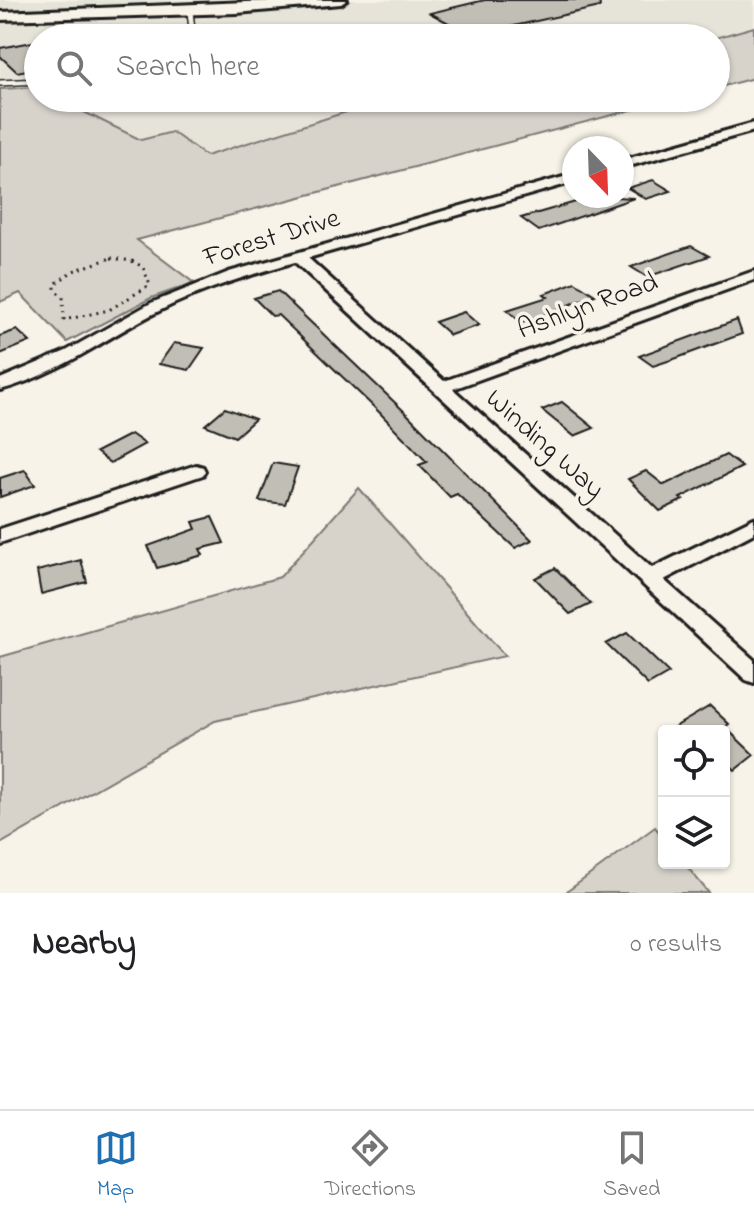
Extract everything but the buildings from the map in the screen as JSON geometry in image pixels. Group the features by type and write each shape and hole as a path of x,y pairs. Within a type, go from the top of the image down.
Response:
{"street":[{"path":"0,16 129,9 190,11 341,0"},
{"path":"634,161 754,127"},
{"name":"Forest Drive","path":"0,385 72,354 156,306 234,275 562,181"},
{"name":"Winding Way","path":"298,257 754,674"},
{"name":"Ashlyn Road","path":"440,388 754,275"},
{"path":"0,536 196,471"},
{"path":"648,579 754,525"}],"lane":[{"path":"190,11 191,24"},
{"path":"0,83 24,82"}],"path":[{"path":"120,258 144,268 151,280 146,290 88,318 69,322 61,316 64,305 55,284 73,271 120,258"}],"shaded area":[{"path":"0,0 754,0 754,27 730,34 730,24 24,24 24,88 0,89"},
{"path":"754,27 754,78 730,84 730,34"},
{"path":"24,88 24,112 84,112 141,140 172,132 206,156 346,112 624,112 137,240 194,283 151,298 67,342 20,293 0,302 0,89"},
{"path":"83,112 346,112 206,156 172,132 141,140"},
{"path":"359,488 505,656 215,721 0,844 0,657 280,577"},
{"path":"655,827 658,831 658,869 689,869 709,893 565,893"}]}
